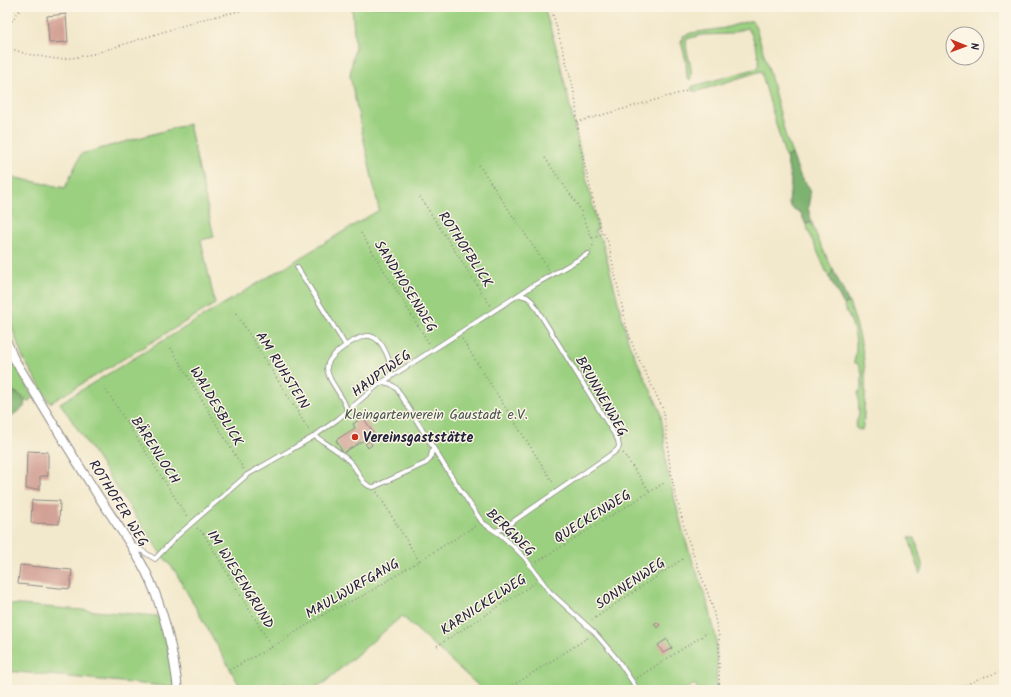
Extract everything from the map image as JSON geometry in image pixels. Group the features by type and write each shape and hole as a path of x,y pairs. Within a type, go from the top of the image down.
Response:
{"street":[{"name":"ROTHOFER WEG","path":"7,342 13,357 129,543 151,583 168,632 174,659 178,690"}],"lane":[{"name":"HAUPTWEG","path":"129,543 155,559 177,536 247,475 314,436 383,382 494,311 588,254"},
{"path":"297,267 346,346"},
{"name":"BRUNNENWEG","path":"495,532 502,529 616,451 619,447 618,440 532,301 527,297 520,295"},
{"path":"347,411 345,401 331,380 327,368 331,359 346,346 364,337 370,336 377,339 390,362 391,377"},
{"name":"BERGWEG","path":"383,382 391,384 397,389 482,522 514,547 540,580 560,602 587,624 617,659 638,690"},
{"path":"314,436 344,456 353,465 364,483 369,487 374,487 426,463 430,459 434,448"}],"path":[{"path":"7,32 13,19 22,7"},
{"path":"7,48 26,54 56,59 72,58 93,54 204,19 257,7"},
{"path":"551,7 573,87 579,142 602,235 604,234 608,242 627,329 632,344 663,409 673,484 686,534 712,605 719,637 719,690"},
{"path":"577,122 687,91"},
{"path":"545,158 579,207 593,240 593,247 588,254"},
{"path":"479,165 552,275"},
{"name":"ROTHOFBLICK","path":"420,197 494,311"},
{"name":"SANDHOSENWEG","path":"361,233 434,350"},
{"path":"593,240 593,238 602,235"},
{"name":"AM RUHSTEIN","path":"236,312 314,436"},
{"path":"459,334 558,490"},
{"name":"WALDESBLICK","path":"171,348 247,475"},
{"name":"BÄRENLOCH","path":"104,387 192,524"},
{"path":"7,388 28,398"},
{"path":"619,447 650,492"},
{"name":"QUECKENWEG","path":"531,567 664,483"},
{"path":"374,487 419,561"},
{"name":"MAULWURFGANG","path":"230,670 272,647 328,612 366,594 482,522"},
{"name":"IM WIESENGRUND","path":"192,524 203,533 272,647"},
{"name":"SONNENWEG","path":"587,624 684,558"},
{"name":"KARNICKELWEG","path":"437,646 540,580"},
{"path":"506,690 595,633"},
{"path":"632,681 707,633"},
{"path":"955,690 980,678 1004,671"}],"green space":[{"name":"Kleingartenverein Gaustadt e.V.","path":"352,7 544,7 558,54 598,229 595,231 602,240 629,344 660,410 666,465 685,539 709,607 716,638 716,690 698,690 695,684 685,690 483,690 402,616 325,682 311,690 293,690 286,683 272,690 242,690 175,571 161,554 60,403 379,210 350,76 355,45"},
{"path":"752,21 755,25 769,70 786,138 792,154 787,157 785,157 761,71 698,91 691,90 694,86 758,68 758,54 749,30 746,28 729,34 701,35 687,39 686,49 691,70 690,81 687,78 686,61 681,42 683,36 691,33 725,28"},
{"path":"189,124 214,237 201,240 215,304 50,403 22,356 7,313 7,176 65,188 81,154"},
{"path":"792,154 801,178 809,187 810,196 808,208 812,223 807,223 806,225 801,213 792,208 789,203 791,181 786,157"},
{"path":"807,223 812,223 832,268 833,271 829,278 806,225"},
{"path":"833,269 849,303 844,305 829,277"},
{"path":"846,303 849,303 858,330 865,368 864,420 862,430 855,427 859,414 858,393 862,387 862,374 859,365 854,362 856,341 853,327 844,307"},
{"path":"7,349 33,396 29,401 25,401 20,395 7,388"},
{"path":"7,388 20,395 25,401 24,407 7,421"},
{"path":"909,538 915,538 923,568 920,574"},
{"path":"7,604 157,616 165,632 171,660 174,687 7,671"}],"building":[{"path":"66,14 68,42 49,43 47,16"},
{"name":"Vereinsgaststätte","path":"363,417 374,434 343,453 336,440 355,428 353,424"},
{"path":"370,441 372,445 368,448 365,443"},
{"path":"27,451 48,452 48,476 40,476 40,489 26,489"},
{"path":"32,500 60,501 59,524 31,523"},
{"path":"20,565 72,570 70,589 18,584"},
{"path":"657,622 660,625 657,628 654,624"},
{"path":"667,639 672,648 663,653 658,645"}],"place":[{"name":"Vereinsgaststätte","path":"355,437"}]}
